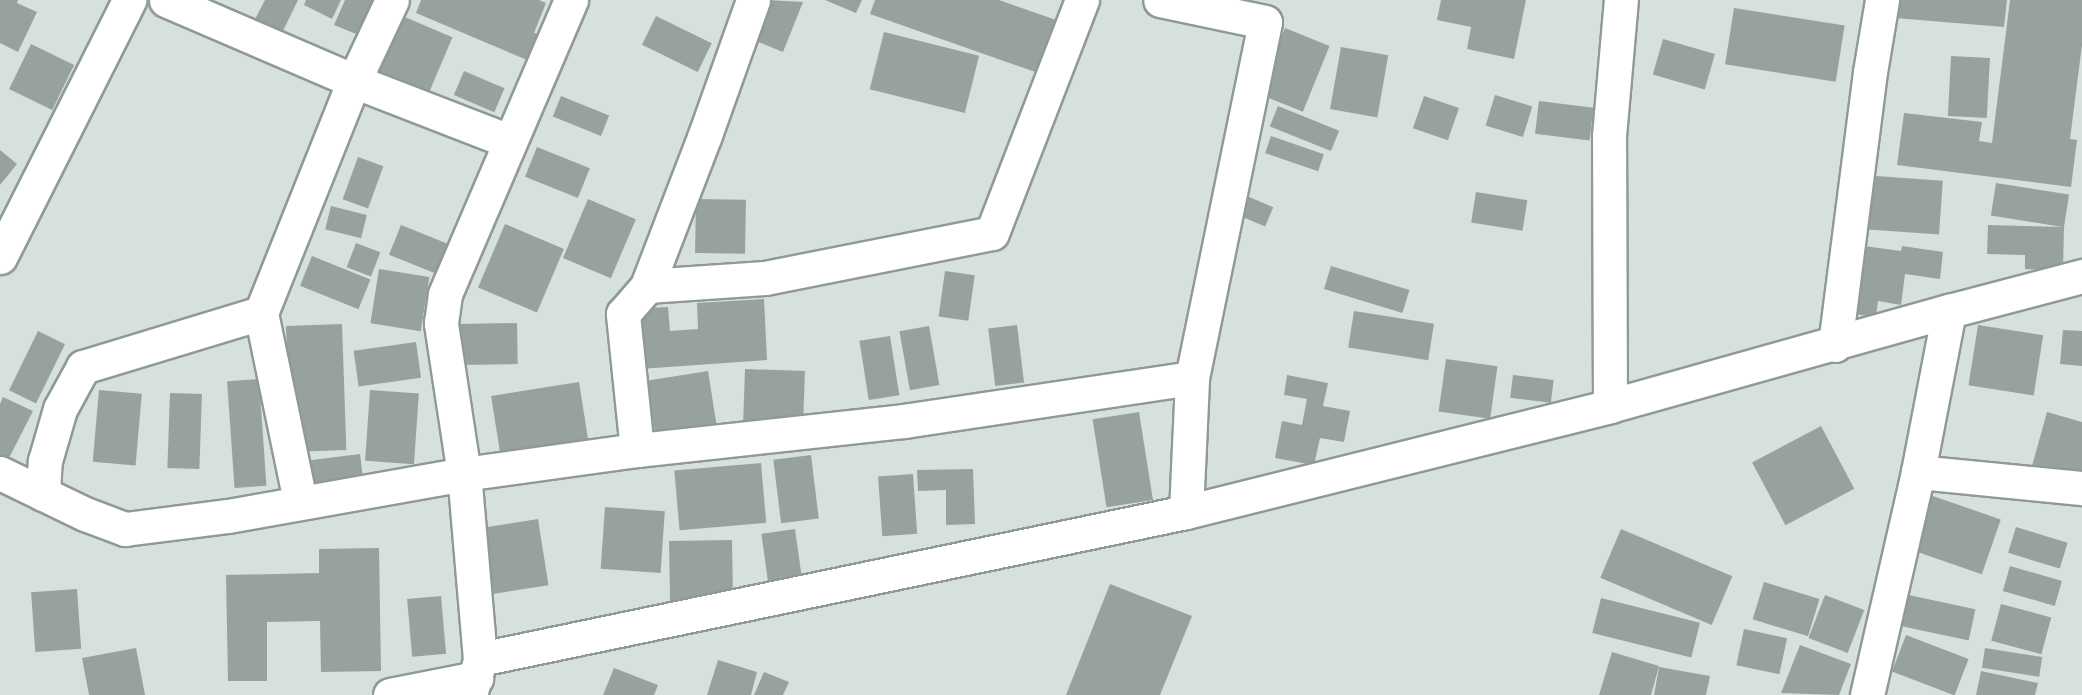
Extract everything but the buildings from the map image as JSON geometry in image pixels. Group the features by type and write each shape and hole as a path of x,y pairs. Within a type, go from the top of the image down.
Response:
{"street":[{"path":"0,257 129,0"},
{"path":"166,0 354,81 509,141"},
{"path":"300,501 261,313 354,81 392,0"},
{"path":"475,677 464,474 441,323 445,294 486,203 509,141 571,0"},
{"path":"637,450 623,314 647,286 705,135 753,0"},
{"path":"647,286 765,278 992,233 1082,0"},
{"path":"1160,0 1267,11 1192,378 1186,512"},
{"path":"1610,406 1609,136 1621,0"},
{"path":"1835,345 1869,72 1882,0"},
{"path":"390,695 1186,512 1610,406 2082,276"},
{"path":"1867,695 1918,472 1949,311"},
{"path":"43,494 45,461 60,409 83,367 261,313"},
{"path":"0,473 92,518 125,529 228,516 300,501 464,474 637,450 904,420 1192,378"},
{"path":"1918,472 2082,488"}]}
